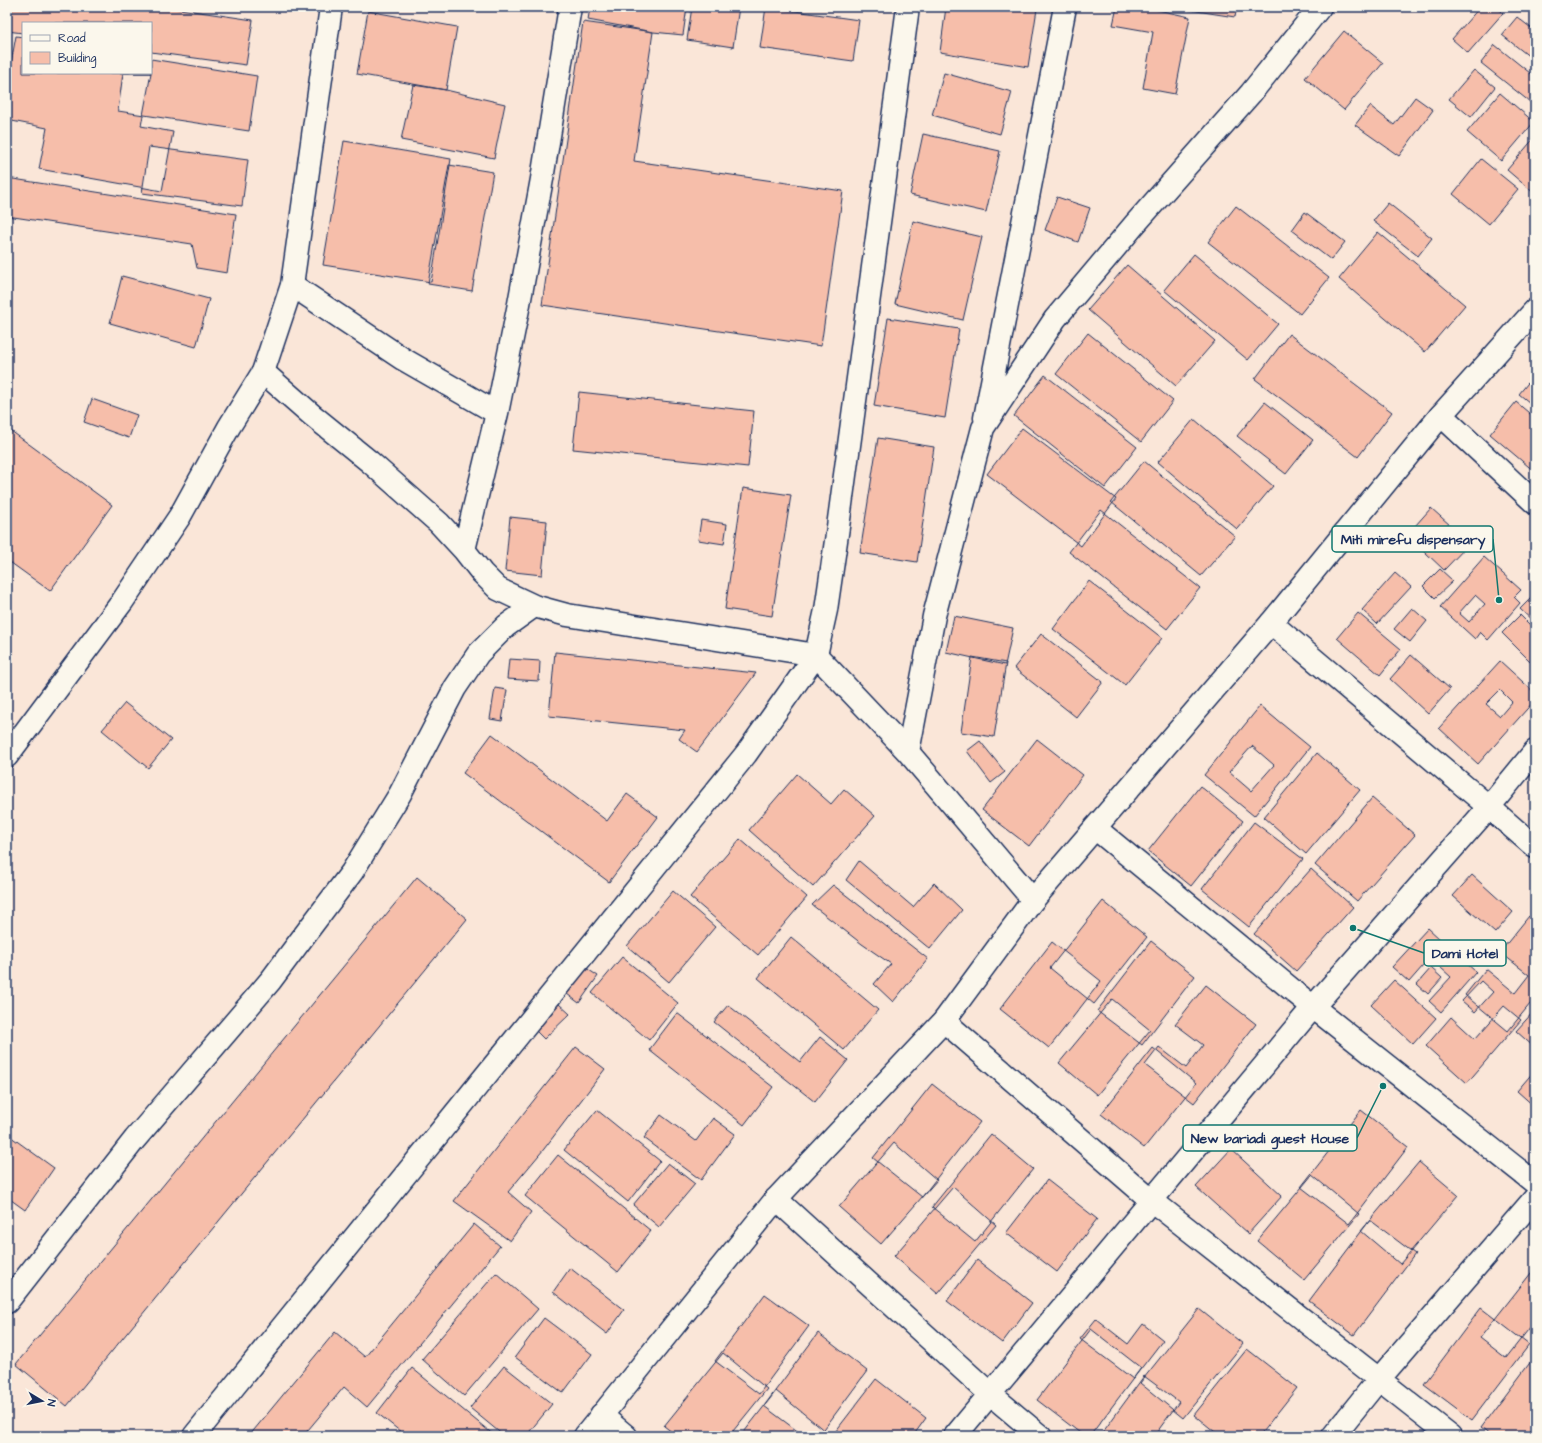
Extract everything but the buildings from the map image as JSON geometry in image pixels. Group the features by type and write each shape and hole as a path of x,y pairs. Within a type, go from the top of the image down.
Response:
{"street":[{"path":"7,756 122,602 176,522 229,427 263,372 292,284 330,7"},
{"path":"464,550 497,413 519,304 542,179 570,7"},
{"path":"194,1436 746,754 816,655 826,610 838,527 908,7"},
{"path":"908,752 934,616 983,428 1065,7"},
{"path":"983,428 1055,320 1136,224 1251,93 1320,7"},
{"path":"292,284 403,359 497,413"},
{"path":"585,1436 776,1199 944,1021 1033,900 1270,623 1441,415 1535,310"},
{"path":"263,372 312,415 370,462 439,523 464,550 482,573 498,589 534,606 567,615 816,655 908,752 1033,900"},
{"path":"1441,415 1535,503"},
{"path":"7,1302 135,1139 271,980 352,872 396,801 455,688 478,654 506,626 534,606"},
{"path":"1270,623 1535,847"},
{"path":"955,1436 989,1393 1313,1007 1489,807 1535,751"},
{"path":"1095,828 1313,1007 1535,1183"},
{"path":"944,1021 1151,1200 1451,1436"},
{"path":"1333,1436 1535,1198"},
{"path":"776,1199 989,1393 1040,1436"},
{"path":"601,1415 626,1436"}],"place":[{"name":"Miti mirefu dispensary","path":"1499,600"},
{"name":"Dami Hotel","path":"1353,928"},
{"name":"New bariadi guest House","path":"1383,1086"}]}
